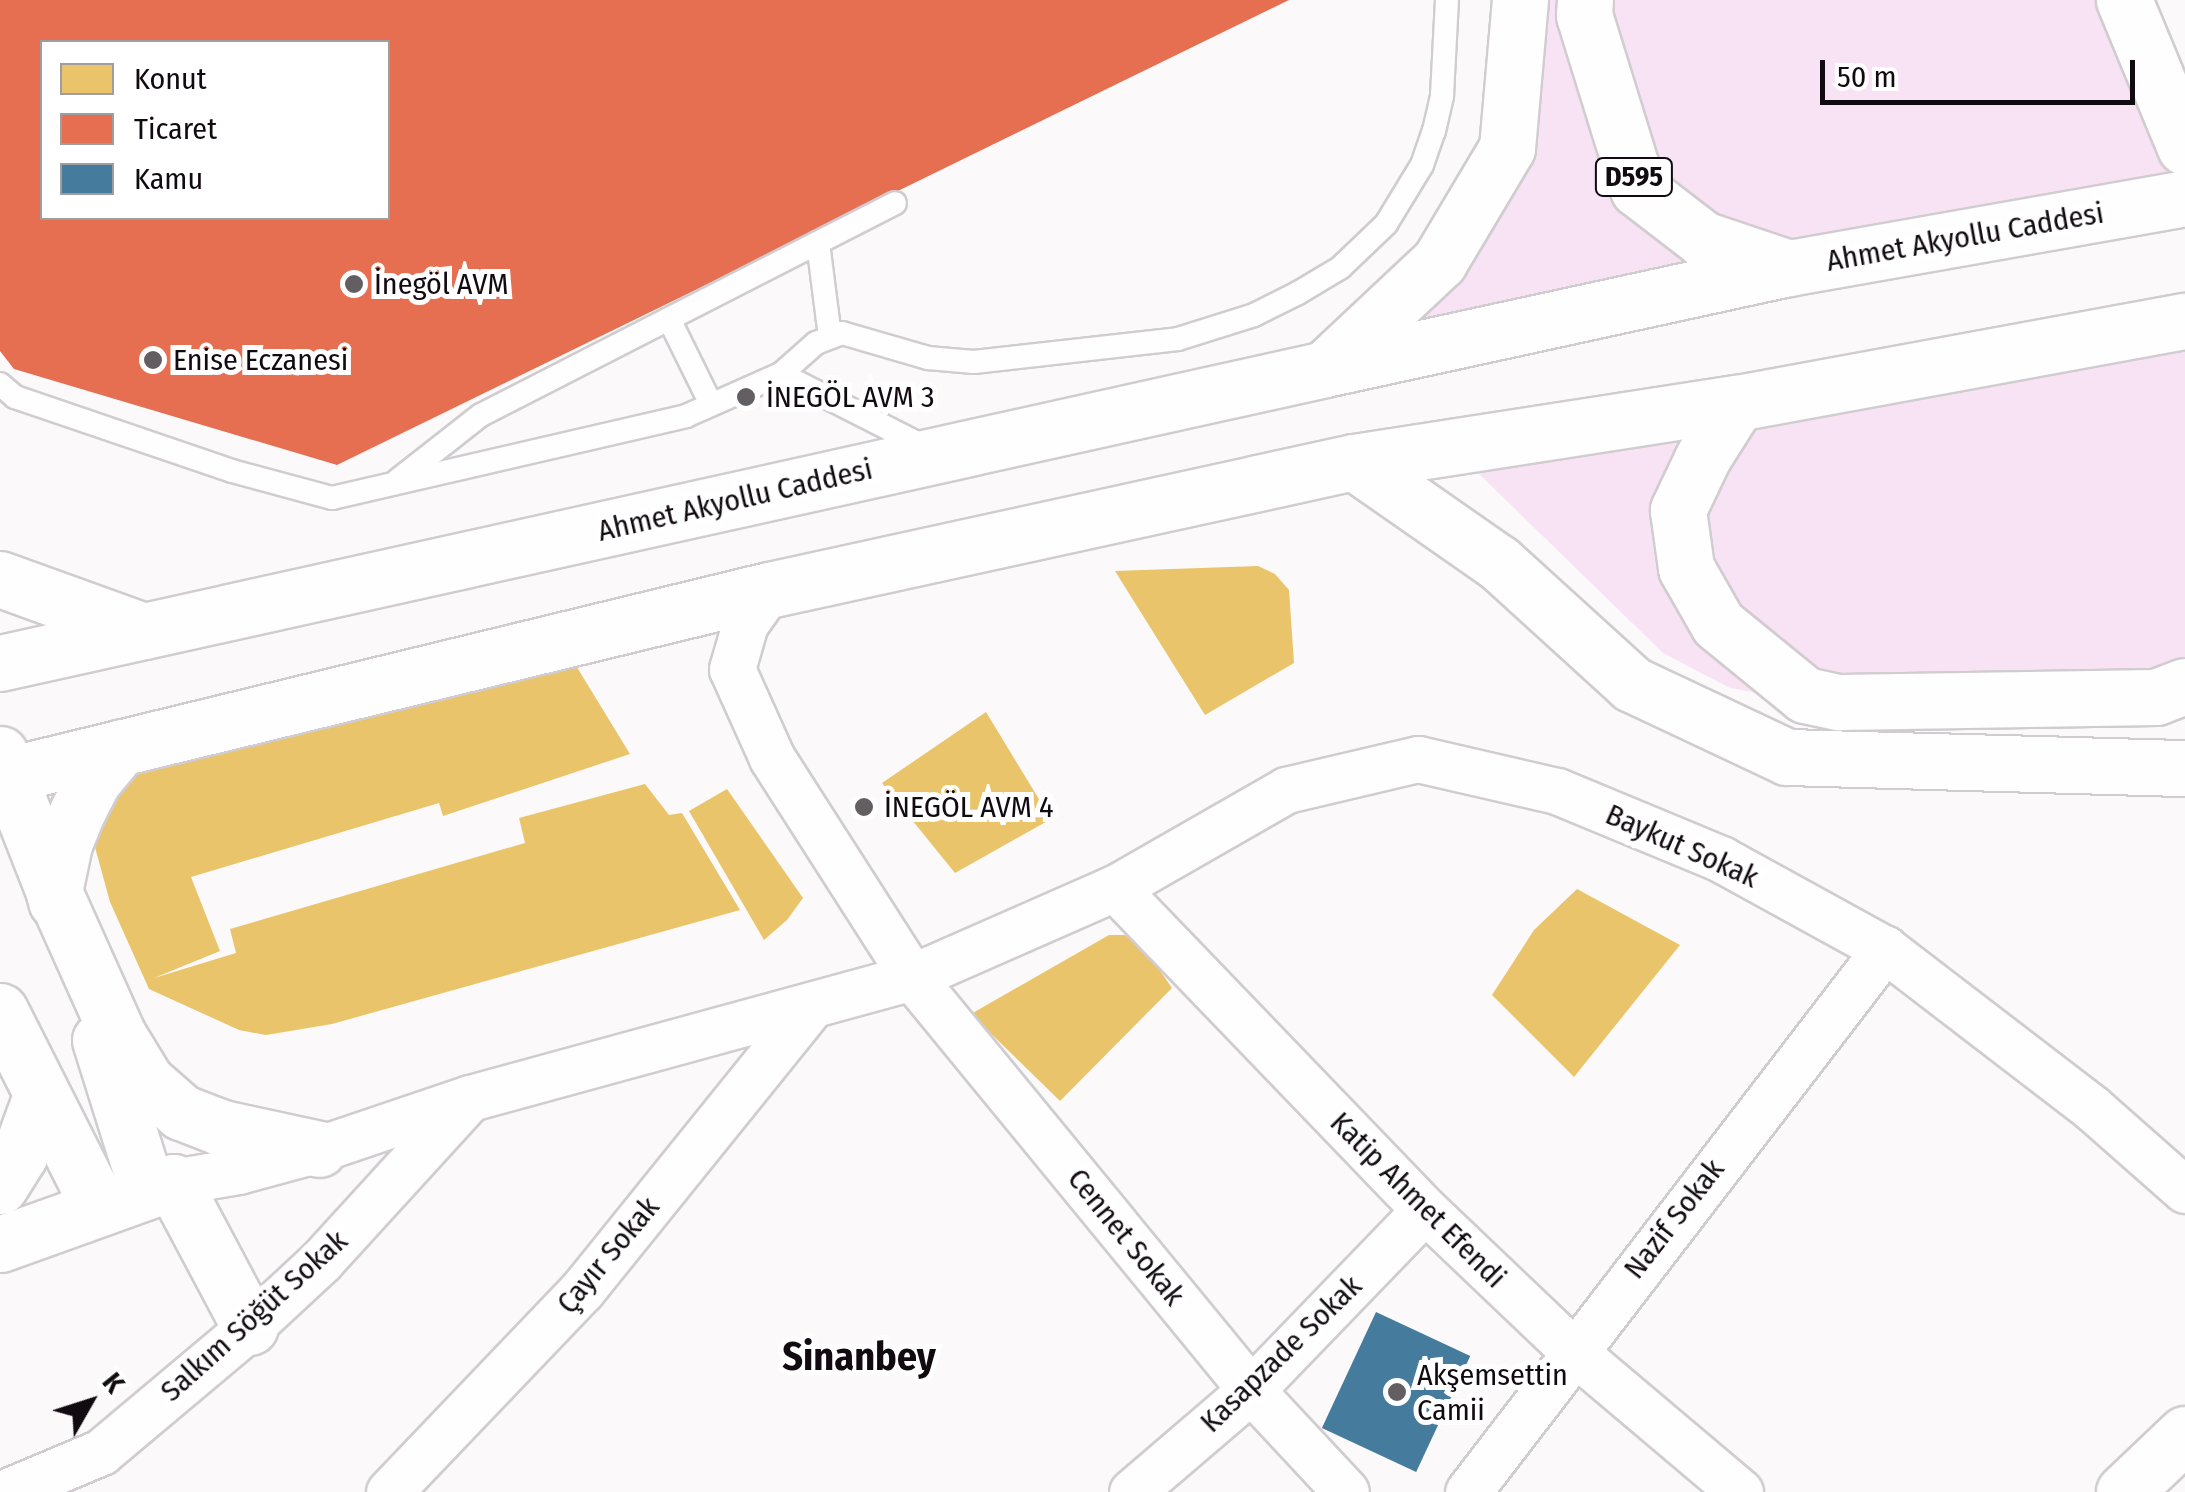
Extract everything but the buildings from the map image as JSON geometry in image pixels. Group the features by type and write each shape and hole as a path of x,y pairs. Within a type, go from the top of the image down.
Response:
{"main road":[{"path":"1325,369 1439,262 1507,148 1520,0"},
{"name":"D595","path":"1585,0 1584,14 1638,189 1703,239 1789,268"},
{"path":"2124,0 2185,148"},
{"name":"Ahmet Akyollu Caddesi","path":"0,663 1789,268 2163,202"},
{"path":"319,1149 181,1112 146,1081 118,1035 3,768 122,747 769,590 1354,462 1737,404 2185,321"},
{"path":"1737,404 1703,457 1678,510 1686,568 1718,624 1805,694 1839,702 2156,697 2185,686"},
{"path":"1354,462 1500,563 1632,684 1787,757 2185,768"},
{"path":"0,579 144,631"},
{"path":"122,747 92,782 77,812 64,844 54,892 139,1192"},
{"path":"0,1011 40,1096 139,1192 250,1327"},
{"path":"0,1186 19,1156 40,1096"},
{"path":"0,1244 139,1192"},
{"path":"2124,1492 2185,1434"}],"street":[{"path":"732,669 745,624 769,590"},
{"name":"Cennet Sokak","path":"673,614 707,636 732,669 772,758 912,977 1250,1390 1346,1492"},
{"name":"Baykut Sokak","path":"139,1192 238,1172 470,1098 912,977 1115,888 1286,790 1418,759 1557,791 1721,859 1885,949 2092,1108 2185,1190"},
{"name":"Katip Ahmet Efendi","path":"1115,888 1425,1210 1572,1350 1740,1492"},
{"name":"Nazif Sokak","path":"1468,1492 1572,1350 1885,949"},
{"name":"Çayır Sokak","path":"389,1492 582,1290 812,1005"},
{"name":"Salkım Söğüt Sokak","path":"11,1491 100,1452 250,1327 321,1261 470,1098"},
{"name":"Kasapzade Sokak","path":"1132,1492 1250,1390 1425,1210"}],"lane":[{"path":"0,384 15,397 232,471 332,498 686,416 780,374 830,337 842,333 900,352 974,362 1178,339 1254,314 1298,294 1365,247 1404,198 1422,165 1442,95 1446,0"},
{"path":"391,485 481,415 895,203"},
{"path":"818,243 830,337"},
{"path":"669,319 711,404"},
{"path":"780,374 940,454"}],"shaded area":[{"path":"1520,0 2127,0 2185,198 1325,369 1507,149"},
{"path":"2185,319 2185,686 1839,702 1686,568 1737,403"},
{"path":"1681,422 1658,516 1791,699 1730,688 1663,653 1475,470"}],"place":[{"name":"İnegöl AVM","path":"354,284"},
{"name":"Enise Eczanesi","path":"153,360"},
{"name":"İNEGÖL AVM 3","path":"746,397"},
{"name":"İNEGÖL AVM 4","path":"864,807"},
{"name":"Akşemsettin Camii","path":"1397,1392"}],"district":[{"name":"Sinanbey","path":"859,1357"}]}
